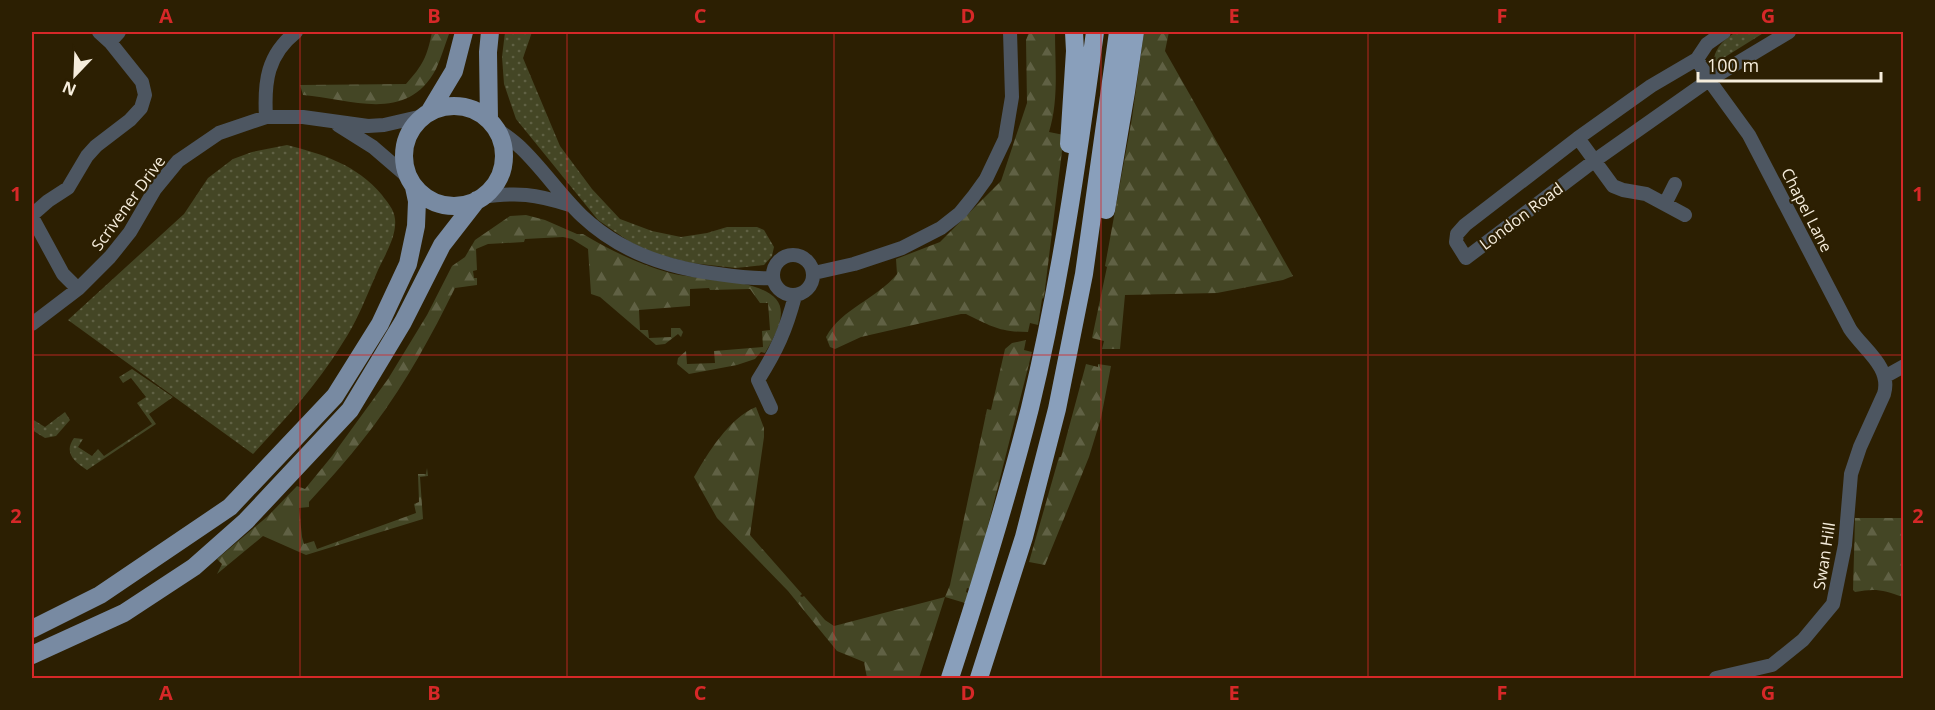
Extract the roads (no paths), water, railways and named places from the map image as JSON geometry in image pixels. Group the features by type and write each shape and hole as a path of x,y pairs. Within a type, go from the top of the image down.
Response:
{"highway":[{"path":"1073,194 1068,152 1075,51 1074,32"},
{"path":"950,678 994,540 1030,407 1073,194 1095,32"},
{"path":"979,678 1024,537 1057,409 1084,274 1118,32"},
{"path":"1084,274 1104,223 1135,32"}],"main road":[{"path":"32,629 100,595 230,507 334,396 380,324 408,264 417,225 417,201 404,162 404,148 410,131 427,113 454,71 464,32"},
{"path":"490,32 488,74 492,124"},
{"path":"32,655 124,613 194,567 246,521 350,410 403,322 442,245 479,199 491,189 502,168 503,145 492,124 480,113 467,107 452,105 427,113"},
{"path":"411,182 423,196 449,206 479,199"}],"street":[{"path":"78,289 63,274 32,216 48,201 68,188 87,156 96,146 130,120 141,108 145,95 142,82 115,37 99,32"},
{"path":"266,117 265,87 268,71 279,49 295,32"},
{"path":"814,273 854,264 902,248 941,228 960,213 986,179 1005,139 1012,97 1010,32"},
{"name":"London Road","path":"1724,32 1707,44 1697,59 1651,86 1578,138 1465,225 1457,234 1456,242 1466,258 1594,161 1709,80 1789,32"},
{"name":"Chapel Lane","path":"1697,59 1709,80 1749,135 1850,329 1886,376"},
{"name":"Scrivener Drive","path":"32,324 78,289 110,257 130,232 155,189 178,161 219,133 266,117 303,117 368,126 384,125 427,113"},
{"name":"Scrivener Drive","path":"333,122 373,147 411,182"},
{"path":"492,124 520,147 572,206 594,227 639,255 688,270 757,279 773,278"},
{"path":"1578,138 1612,186 1646,195 1685,215"},
{"path":"1665,204 1675,184"},
{"path":"479,199 508,194 526,194 543,196 572,206"},
{"path":"790,255 804,258 814,273 810,286 805,292 795,296 784,294 779,290 773,278 777,264 782,258 790,255"},
{"path":"771,408 758,380 775,354 784,334 795,296"},
{"path":"1886,376 1904,366"},
{"name":"Swan Hill","path":"1716,678 1772,665 1803,640 1833,603 1845,544 1851,474 1860,447 1884,394 1886,376"}]}
